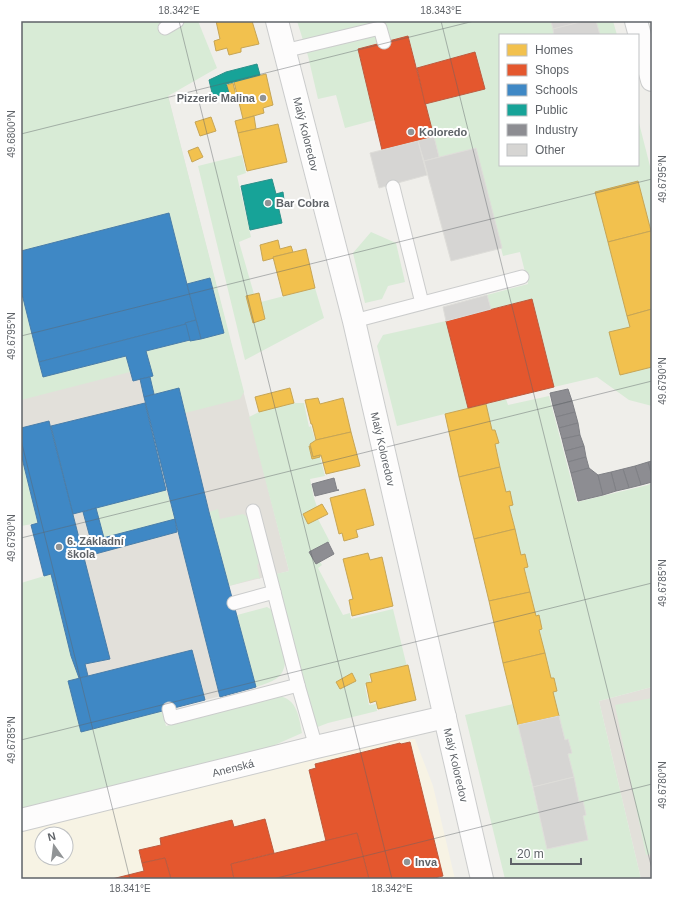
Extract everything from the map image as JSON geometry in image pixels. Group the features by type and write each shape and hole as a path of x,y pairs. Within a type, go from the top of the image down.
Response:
{"street":[{"name":"Malý Koloredov","path":"276,21 354,321 482,879"},
{"path":"636,21 652,80"},
{"name":"Anenská","path":"21,820 316,747 445,717"}],"lane":[{"path":"165,28 177,21"},
{"path":"284,51 380,28 384,42"},
{"path":"394,187 422,303"},
{"path":"354,321 522,277"},
{"path":"253,511 298,685 316,747"},
{"path":"234,603 274,592"},
{"path":"169,710 170,718 298,685"}],"shaded area":[{"path":"21,21 149,21 289,571 229,586 256,687 81,732 68,681 79,678 71,656 51,574 43,576 31,525 38,523 21,454"},
{"path":"652,687 652,879 641,879 599,701"},
{"path":"415,739 433,786 455,879 21,879 21,820 316,747"}],"green space":[{"path":"21,21 198,21 217,68 168,96 244,392 240,399 185,413 179,388 154,394 150,377 153,376 146,351 223,333 187,284 169,213 21,251"},
{"path":"297,21 613,21 617,34 499,34 499,166 639,166 639,123 652,174 652,406 629,400 597,377 554,387 532,300 491,309 487,295 528,284 520,252 503,256 476,148 439,157 425,104 485,89 475,52 417,68 408,36 358,49 375,120 345,128 336,95 318,99 308,56"},
{"path":"242,155 246,173 237,176 251,237 239,242 254,294 246,296 253,322 265,319 261,302 315,288 324,318 245,360 198,166"},
{"path":"371,232 396,243 405,282 388,286 382,299 365,303 353,253"},
{"path":"21,290 43,377 126,356 130,372 21,400"},
{"path":"446,321 468,408 397,426 377,346 383,335"},
{"path":"549,396 577,502 652,483 652,687 599,701 641,879 505,879 465,715 513,704 547,849 588,840 583,816 586,815 583,802 579,802 568,754 572,753 568,740 565,740 553,692 557,691 554,678 551,678 539,630 542,629 539,616 536,616 524,568 528,567 525,554 521,555 509,506 513,505 510,492 506,492 495,444 499,443 495,430 492,430 486,404 506,399 508,405"},
{"path":"294,403 304,403 309,427 311,426 316,443 309,446 312,459 320,457 325,476 310,479 317,507 303,515 308,524 318,519 330,542 314,552 322,565 318,568 343,615 350,613 351,619 393,609 407,667 369,676 371,684 365,686 369,705 376,704 377,711 328,723 315,728 276,574 289,571 249,417 259,412","holes":["352,673 355,681 340,689 336,682"]},
{"path":"21,454 38,523 21,526"},
{"path":"166,490 175,519 104,538 96,508"},
{"path":"218,509 220,519 243,514 249,518 259,558 259,563 257,565 260,579 257,578 229,586 209,512"},
{"path":"51,574 71,656 79,678 68,682 81,732 162,711 166,726 278,696 289,700 293,704 298,715 302,733 268,748 21,809 21,583"},
{"path":"267,607 272,610 285,660 283,672 280,676 272,681 256,687 237,615"},
{"path":"652,698 652,854 646,855 615,705"}],"building: Homes":[{"path":"216,21 252,21 259,44 241,48 241,52 229,55 227,48 216,51 214,41 220,39"},
{"path":"266,74 273,105 263,108 264,113 243,119 234,82"},
{"path":"233,83 236,95 228,97 229,93 227,85"},
{"path":"254,116 256,129 238,133 235,121"},
{"path":"211,117 216,131 200,136 195,122"},
{"path":"278,124 287,162 247,171 238,133"},
{"path":"198,147 203,157 192,162 188,151"},
{"path":"638,181 651,231 608,242 595,192"},
{"path":"651,231 652,309 627,316 608,242"},
{"path":"278,240 280,249 291,246 293,252 263,261 260,245"},
{"path":"306,249 315,288 283,296 273,257"},
{"path":"259,293 265,319 253,323 246,296"},
{"path":"652,309 652,367 620,375 609,332 630,327 627,316"},
{"path":"290,388 294,403 259,412 255,397"},
{"path":"318,398 320,404 343,398 351,432 316,440 305,400"},
{"path":"486,404 492,430 495,430 499,443 495,444 500,467 459,477 445,414"},
{"path":"351,432 360,466 326,474 321,455 313,457 310,444 316,440"},
{"path":"309,446 313,457 320,455 320,457 312,459"},
{"path":"500,467 506,492 510,491 513,505 509,506 515,529 474,539 459,477"},
{"path":"365,489 374,525 356,530 358,537 344,541 342,533 339,534 330,498"},
{"path":"322,504 328,514 308,524 303,514"},
{"path":"515,529 521,555 525,554 528,567 524,568 530,592 489,601 474,539"},
{"path":"368,553 370,560 382,557 393,606 352,616 349,600 353,599 343,559"},
{"path":"530,592 536,616 539,615 542,629 539,630 545,653 503,663 489,601"},
{"path":"545,653 551,678 554,678 557,691 553,692 559,716 518,725 503,663"},
{"path":"408,665 416,700 378,709 376,701 370,703 366,683 372,682 370,674"},
{"path":"352,673 356,681 340,689 336,682"}],"building: Shops":[{"path":"408,36 434,137 382,150 358,49"},
{"path":"475,52 485,89 425,104 417,68"},
{"path":"532,299 554,387 468,408 446,321"},
{"path":"410,742 443,876 430,879 369,879 357,833 326,841 309,770 316,768 315,764 400,743"},
{"path":"265,819 274,853 231,864 234,879 171,879 165,858 142,863 139,850 161,845 160,838 232,820 234,827"},
{"path":"357,833 369,879 234,879 231,864"},
{"path":"165,858 171,879 112,879 144,871 142,863"}],"building: Schools":[{"path":"169,213 196,320 185,323 186,324 39,362 21,290 21,251"},
{"path":"210,278 224,333 201,339 187,284"},
{"path":"196,320 201,339 190,341 185,323"},
{"path":"186,324 190,340 146,351 153,376 133,381 126,356 43,377 39,362"},
{"path":"150,377 154,394 144,397 140,379"},
{"path":"179,388 209,512 256,687 220,697 144,397"},
{"path":"145,403 166,490 73,514 51,426"},
{"name":"6. Základní škola","path":"49,421 110,659 85,664 88,676 79,678 71,656 51,574 44,576 31,525 38,523 21,454 21,428"},
{"path":"96,508 104,538 91,541 83,512"},
{"path":"175,519 177,532 84,557 80,544"},
{"path":"192,650 205,700 81,732 68,681"}],"building: Public":[{"path":"257,64 260,75 226,84 229,93 213,97 209,80 226,72"},
{"path":"272,179 276,194 283,192 284,200 277,201 282,223 250,230 241,186"}],"building: Industry":[{"path":"568,389 572,401 553,406 550,393"},
{"path":"572,401 575,412 556,417 553,406"},
{"path":"575,412 578,423 559,428 556,417"},
{"path":"578,423 580,435 562,439 559,428"},
{"path":"580,435 584,446 565,451 562,439"},
{"path":"584,446 586,457 568,462 565,451"},
{"path":"586,457 589,468 571,473 568,462"},
{"path":"652,461 652,477 648,462"},
{"path":"648,462 652,482 641,485 635,466"},
{"path":"635,466 641,485 629,488 623,469"},
{"path":"589,468 598,475 603,495 578,501 571,473"},
{"path":"623,469 629,488 616,491 611,472"},
{"path":"611,472 616,491 603,495 598,475"},
{"path":"334,478 337,490 339,490 315,496 312,484"},
{"path":"328,542 334,554 316,564 309,552"}],"building: Other":[{"path":"551,21 584,21 553,29"},
{"path":"584,21 596,21 600,34 554,34 553,29"},
{"path":"434,137 439,157 424,161 418,141"},
{"path":"418,141 427,175 379,188 370,153"},
{"path":"476,148 502,248 451,261 424,161"},
{"path":"487,295 491,309 446,321 443,307"},
{"path":"559,716 565,740 568,739 572,753 568,754 574,777 533,787 518,725"},
{"path":"574,777 579,802 583,801 586,815 583,816 588,840 547,849 533,787"}],"place":[{"name":"Pizzerie Malina","path":"263,98"},
{"name":"Koloredo","path":"411,132"},
{"name":"Bar Cobra","path":"268,203"},
{"name":"6. Základní škola","path":"59,547"},
{"name":"Inva","path":"407,862"}]}
